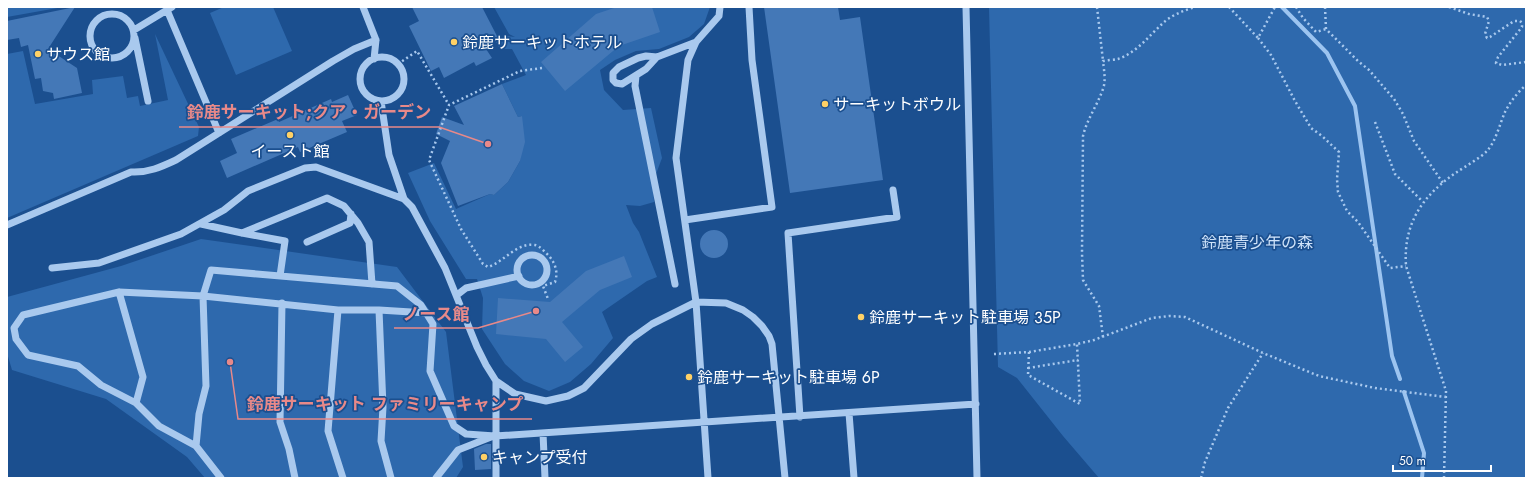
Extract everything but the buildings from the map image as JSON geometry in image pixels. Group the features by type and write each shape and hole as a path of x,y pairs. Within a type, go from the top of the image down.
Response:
{"street":[{"path":"363,7 376,40 374,59"},
{"path":"708,478 696,302 676,158 688,60 696,42 719,16 720,7"},
{"path":"685,220 772,207 752,60 749,7"},
{"path":"966,7 977,478"},
{"path":"134,32 169,9 219,133"},
{"path":"134,32 134,41 131,48 120,57 104,57 93,47 91,40 93,26 103,16 110,14 123,17 129,21 134,32 148,101"},
{"path":"7,225 131,172 141,173 157,169 176,160 333,61 354,49 376,40"},
{"path":"657,57 646,69 622,84 616,83 613,80 613,74 619,67 638,58 646,56 657,57 696,42"},
{"path":"386,58 398,64 404,77 400,91 388,100 374,100 367,96 362,90 360,83 360,75 366,63 374,59 386,58"},
{"path":"636,76 635,86 675,284"},
{"path":"381,101 389,155 404,199"},
{"path":"52,268 100,263 181,234 224,210 248,191 305,168 316,167 404,199 412,207 445,268 477,347 496,381 515,394 531,399 546,401 568,396 584,388 631,338 652,324 696,302 726,303 743,310 753,317 766,331 772,344 785,478"},
{"path":"800,417 788,233 897,217 893,190"},
{"path":"242,234 327,198 344,206 358,223 369,242 372,284"},
{"path":"307,242 350,223 351,214"},
{"path":"201,224 242,234 285,241 280,276"},
{"path":"531,255 540,257 546,264 547,269 544,279 536,284 525,283 518,276 517,272 519,262 526,256 531,255"},
{"path":"196,446 199,414 206,386 203,296 211,270 397,286 421,305 433,324 430,371 454,426 466,434 495,436 780,417 800,417 976,404"},
{"path":"457,295 466,288 518,276"},
{"path":"221,478 196,446 159,426 136,403 101,385 78,366 28,355 16,339 14,328 23,315 119,292 203,296 338,310 379,310 427,313"},
{"path":"119,292 143,377 136,403"},
{"path":"282,303 280,422 289,449 295,478"},
{"path":"338,310 328,431 343,478"},
{"path":"379,310 383,407 381,441 391,478"},
{"path":"496,381 496,478"},
{"path":"850,413 854,478"},
{"path":"542,433 545,478"},
{"path":"436,478 458,450 495,436"}],"path":[{"path":"1097,7 1104,77 1103,88 1086,124 1083,136 1082,253 1083,280 1099,306 1103,337"},
{"path":"1103,61 1119,58 1151,36 1162,23 1181,11 1195,7"},
{"path":"1229,7 1258,38 1271,55 1311,128 1339,152 1337,179 1338,192 1348,211 1358,222 1390,268 1406,266"},
{"path":"1258,38 1275,7"},
{"path":"1296,7 1302,18 1316,32 1326,29"},
{"path":"1325,7 1326,29 1369,70 1394,99 1403,114 1414,141 1443,183"},
{"path":"1449,7 1469,14 1487,17 1489,21 1485,34 1486,38 1490,37 1514,21 1520,21 1522,23 1522,27 1498,57 1496,63 1502,65 1526,62"},
{"path":"398,64 417,51 449,105"},
{"path":"542,68 520,72 449,105 429,160 461,228 483,264 488,267 500,261 520,247 535,245 541,248 552,259 556,270 554,282 543,286 548,299"},
{"path":"1444,478 1446,391 1406,266 1408,238 1413,219 1423,202 1443,183 1488,150 1500,127 1505,112 1516,95 1526,86"},
{"path":"1375,122 1395,174 1423,202"},
{"path":"994,354 1029,352 1077,344 1103,337 1152,318 1169,316 1185,317 1263,353 1319,376 1375,388 1446,397"},
{"path":"1029,352 1028,375 1080,404 1077,344"},
{"path":"1201,478 1205,462 1228,408 1263,353"},
{"path":"1028,368 1078,360"}],"green space":[{"path":"7,7 63,7 7,17"},
{"path":"224,7 273,7 292,51 236,75 210,13"},
{"path":"494,7 710,7 704,24 689,37 659,49 636,51 615,60 600,70 604,90 623,110 651,108 662,158 653,182 654,202 640,206 626,205 633,223 639,232 657,277 647,281 602,312 613,338 591,364 570,382 549,391 524,381 505,364 482,329 483,298 477,279 466,279 430,221 408,173 434,163 456,209 490,194 494,195 508,182 520,161 522,116 518,117 502,84 526,75 512,49 500,49 496,42 507,36 515,37 509,34"},
{"name":"鈴鹿青少年の森","path":"989,7 1526,7 1526,478 1099,478 1063,436 1017,378 998,367"},
{"path":"155,34 199,127 198,136 7,218 7,54 23,51 35,104 93,94 92,80 123,76 127,98 138,96 140,106 168,100"},
{"path":"201,239 397,267 446,332 463,467 456,478 205,478 187,457 106,399 12,370 7,353 7,297 121,266"}],"waterway":[{"path":"1282,7 1327,53 1355,106 1392,356 1400,379"},
{"path":"1404,392 1424,453 1422,478"}],"place":[{"name":"鈴鹿サーキットホテル","path":"454,42"},
{"name":"サウス館","path":"38,54"},
{"name":"サーキットボウル","path":"825,104"},
{"name":"イースト館","path":"290,135"},
{"name":"鈴鹿サーキット;クア・ガーデン","path":"488,144"},
{"name":"ノース館","path":"536,311"},
{"name":"鈴鹿サーキット駐車場 ３5P","path":"861,317"},
{"name":"鈴鹿サーキット ファミリーキャンプ","path":"230,362"},
{"name":"鈴鹿サーキット駐車場 6P","path":"689,377"},
{"name":"キャンプ受付","path":"484,457"}]}
